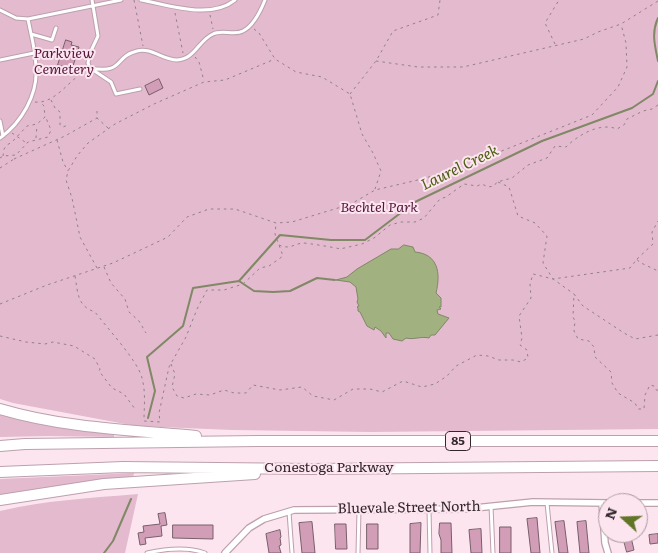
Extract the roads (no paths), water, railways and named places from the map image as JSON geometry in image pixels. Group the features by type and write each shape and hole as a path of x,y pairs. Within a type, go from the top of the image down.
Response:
{"highway":[{"path":"0,409 99,428 257,441"},
{"name":"Conestoga Parkway","path":"0,446 25,444 257,441 658,441"},
{"name":"Conestoga Parkway","path":"0,472 124,467 310,469 658,466"},
{"path":"0,500 104,484 249,475 310,469"}],"street":[{"name":"Bluevale Street North","path":"225,553 249,528 264,519 289,512 465,509 533,502 598,503"}],"lane":[{"path":"92,0 98,36 90,53 88,63 90,68 111,82 116,94 140,89"},
{"path":"0,10 16,18 28,19 121,0"},
{"path":"140,0 210,11 228,6 235,0"},
{"path":"90,68 111,70 126,56 136,51 144,50 169,59 184,59 194,54 202,42 214,33 243,31 250,26 265,0"},
{"path":"2,137 22,115 33,93 36,70 28,19"},
{"path":"31,34 52,40 56,28"},
{"path":"0,60 34,53"},
{"path":"0,121 2,137"},
{"path":"547,502 552,553"},
{"path":"491,506 493,553"},
{"path":"429,509 430,553"},
{"path":"358,553 359,510"},
{"path":"289,512 292,553"},
{"path":"147,553 162,551 199,551 205,553"}],"waterway":[{"name":"Laurel Creek","path":"658,18 654,34 658,61"},
{"name":"Laurel Creek","path":"148,418 155,391 147,357 183,326 193,288 239,281 280,235 331,240 365,240 415,202 542,141 632,108 653,94 658,81"},
{"path":"239,281 254,291 273,292 290,291 317,278 335,280"},
{"name":"Laurel Creek","path":"104,553 113,541 131,499"}],"park label":[{"name":"Parkview Cemetery","path":"64,62"},
{"name":"Bechtel Park","path":"379,208"}]}
